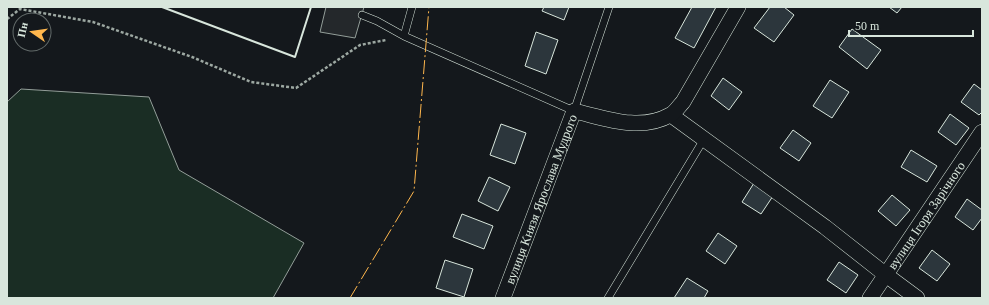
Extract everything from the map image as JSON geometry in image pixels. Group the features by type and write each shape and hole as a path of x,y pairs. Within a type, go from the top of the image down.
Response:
{"street":[{"name":"вулиця Князя Ярослава Мудрого","path":"503,298 574,111 624,123 652,122 671,115 683,102 738,7"},
{"path":"671,115 825,227 917,298"},
{"name":"вулиця Ігоря Зарічного","path":"870,298 982,132"}],"lane":[{"path":"404,36 412,7"},
{"path":"362,14 378,21 404,36 574,111 609,7"},
{"path":"608,298 704,138"}],"path":[{"path":"7,19 20,9 93,22 192,58 251,82 296,88 360,45 404,36"}],"green space":[{"path":"21,89 149,97 179,170 304,243 273,298 7,298 7,102"}],"shaded area":[{"path":"326,7 364,7 355,38 320,32"}],"building":[{"path":"544,7 569,7 564,20 542,11"},
{"path":"692,7 716,7 694,48 675,38"},
{"path":"770,7 784,7 794,15 774,42 754,28"},
{"path":"889,7 902,7 897,13"},
{"path":"852,29 881,50 867,69 839,47"},
{"path":"536,32 558,40 546,74 525,66"},
{"path":"723,78 742,92 729,110 711,96"},
{"path":"830,80 849,92 832,118 813,106"},
{"path":"974,84 982,90 982,112 979,115 961,102"},
{"path":"950,114 969,128 956,145 938,132"},
{"path":"501,124 526,133 515,164 490,155"},
{"path":"793,130 811,143 799,161 780,148"},
{"path":"911,150 937,166 927,182 901,167"},
{"path":"489,177 510,187 498,211 478,201"},
{"path":"754,183 773,196 761,214 742,202"},
{"path":"892,195 910,210 896,226 878,211"},
{"path":"967,199 982,210 982,218 973,230 955,217"},
{"path":"462,214 493,226 484,249 453,237"},
{"path":"718,233 737,246 725,264 706,251"},
{"path":"932,250 950,264 937,281 919,268"},
{"path":"445,260 473,269 464,297 436,288"},
{"path":"839,262 858,275 846,293 827,280"},
{"path":"687,278 708,291 704,298 674,298"}],"wall":[{"path":"162,7 295,57 311,7"}],"power":[{"path":"350,298 414,191 429,7"}]}
